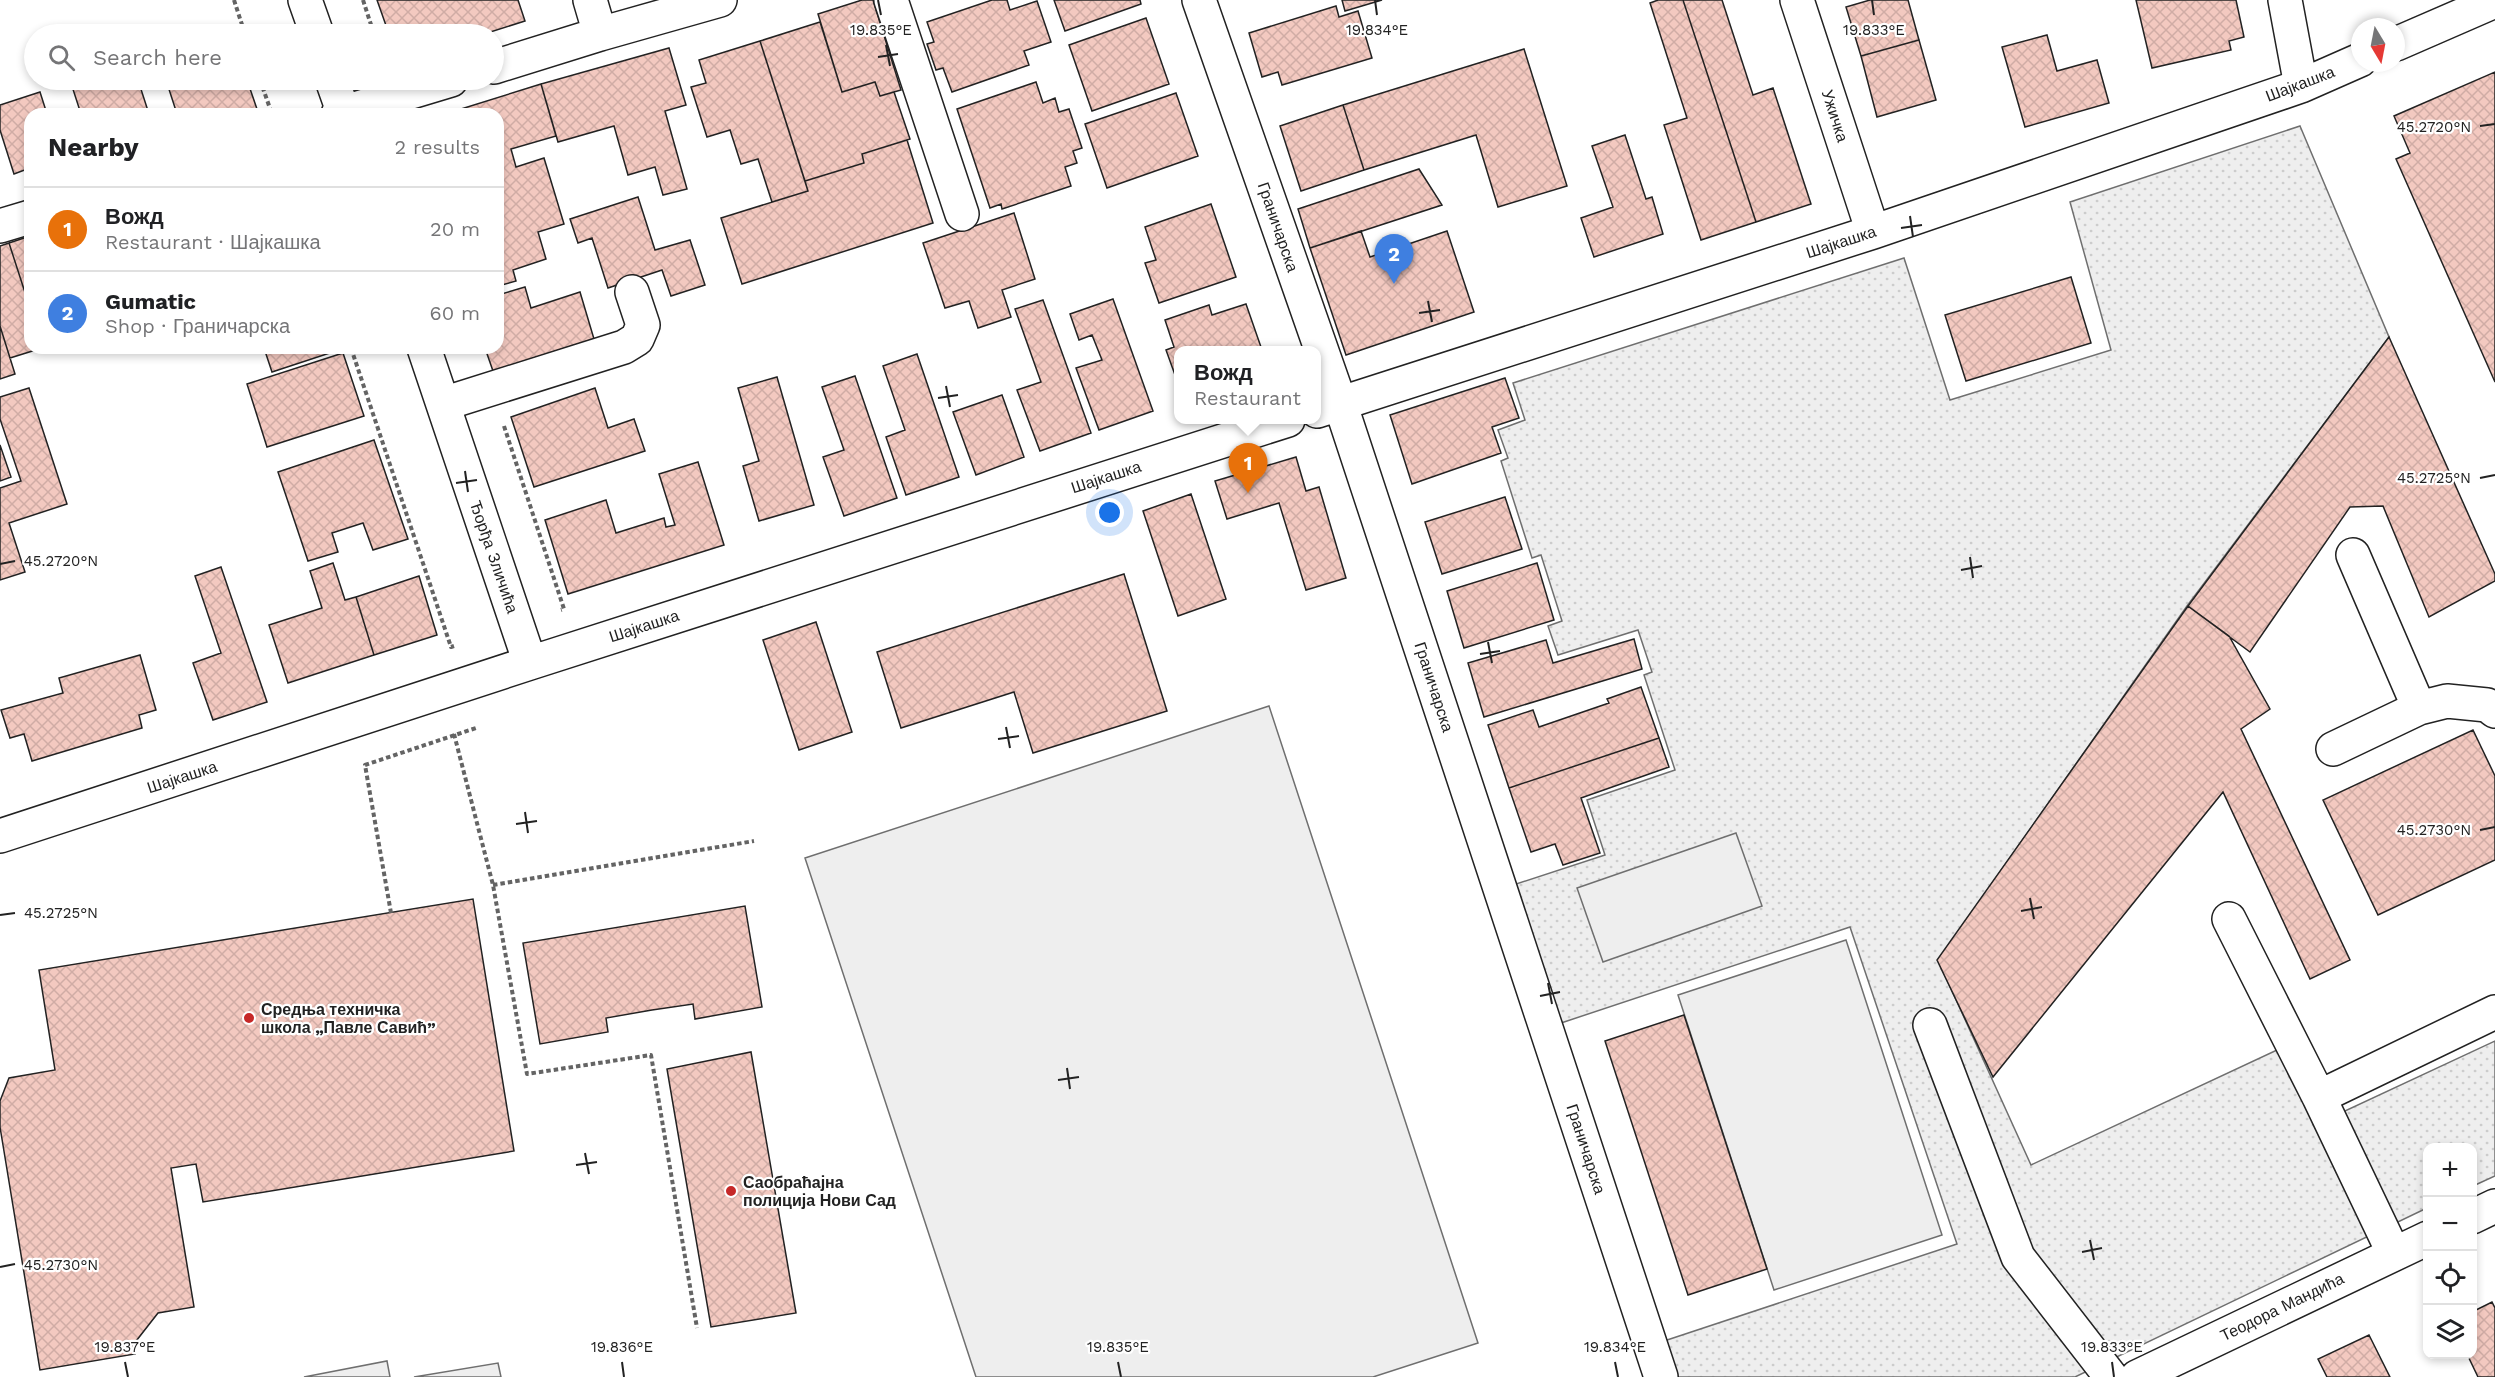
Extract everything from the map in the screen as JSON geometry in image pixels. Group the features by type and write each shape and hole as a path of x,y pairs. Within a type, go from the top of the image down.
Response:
{"street":[{"path":"305,0 313,24"},
{"path":"590,0 600,34"},
{"path":"504,64 720,0"},
{"path":"891,0 962,214"},
{"name":"Граничарска","path":"1199,0 1309,346"},
{"name":"Ужичка","path":"1797,0 1873,232"},
{"path":"2285,0 2301,86"},
{"path":"2405,40 2495,1"},
{"name":"Шајкашка","path":"1328,407 1873,232 2301,86 2351,64"},
{"path":"335,90 340,108"},
{"path":"359,108 418,90"},
{"path":"0,226 24,219"},
{"path":"443,404 624,347 636,339 643,325 632,292"},
{"name":"Ђорђа Зличића","path":"426,354 530,663"},
{"name":"Граничарска","path":"1321,385 1661,1377"},
{"name":"Шајкашка","path":"0,836 1276,424"},
{"path":"2353,555 2420,708"},
{"path":"2333,749 2420,708 2447,701 2487,705 2495,711"},
{"path":"2229,919 2319,1097 2394,1254"},
{"path":"2319,1097 2495,1012"},
{"path":"1930,1025 2018,1257 2111,1377"},
{"path":"2477,1214 2495,1206"},
{"name":"Теодора Мандића","path":"2137,1377 2423,1240"}],"path":[{"path":"234,0 242,24"},
{"path":"363,0 371,24"},
{"path":"264,90 270,108"},
{"path":"353,354 451,646"},
{"path":"491,388 564,609"},
{"path":"391,913 365,765 476,728"},
{"path":"454,734 492,885 527,1074 651,1055 697,1328"},
{"path":"492,885 754,841"}],"shaded area":[{"path":"2300,126 2389,337 2187,606 1938,960 2031,1165 2294,1042 2330,1118 2495,1041 2495,1176 2477,1184 2477,1143 2423,1143 2423,1210 2075,1377 1670,1377 1658,1343 1957,1244 1850,927 1555,1025 1507,887 1605,855 1587,800 1675,770 1644,675 1652,672 1638,630 1558,655 1548,626 1562,621 1541,555 1532,558 1501,461 1508,458 1498,430 1525,420 1513,383 1904,258 1950,400 2111,350 2070,202"},
{"path":"1269,706 1478,1343 1373,1377 976,1377 805,858"},
{"path":"1736,833 1762,906 1603,962 1577,888"},
{"path":"1846,940 1942,1235 1774,1290 1678,995"},
{"path":"387,1361 390,1377 304,1377"},
{"path":"498,1363 501,1377 414,1377"}],"building":[{"path":"377,0 518,0 525,21 504,28 504,24 385,24"},
{"path":"862,0 873,0 901,90 880,96 875,82 842,92 818,14"},
{"path":"992,0 1007,0 1010,10 1037,1 1051,42 1024,51 1029,65 952,92 943,68 936,70 927,44 934,42 927,22"},
{"path":"1054,0 1140,0 1141,4 1065,31"},
{"path":"1342,0 1382,0 1345,11"},
{"path":"1658,0 1683,0 1756,222 1701,240 1664,125 1687,118 1650,3"},
{"path":"1683,0 1722,0 1753,95 1773,88 1811,204 1756,222"},
{"path":"1870,0 1908,0 1919,40 1861,56 1846,7"},
{"path":"2136,0 2236,0 2244,37 2229,41 2231,50 2152,68"},
{"path":"1336,6 1339,17 1358,11 1372,58 1282,85 1278,72 1262,77 1249,33"},
{"path":"1146,18 1169,84 1092,111 1069,45"},
{"path":"820,22 842,92 875,82 880,96 894,92 910,139 862,154 864,163 805,181 760,41"},
{"path":"2047,35 2057,71 2097,60 2109,103 2025,127 2002,47"},
{"path":"1919,40 1936,100 1877,117 1861,56"},
{"path":"760,41 808,191 772,202 758,159 741,164 730,130 707,137 691,87 706,83 699,60"},
{"path":"669,48 686,105 665,111 687,189 663,195 655,167 628,175 614,126 558,142 541,84"},
{"path":"1524,49 1567,186 1498,207 1476,135 1364,170 1343,105"},
{"path":"2495,72 2495,382 2396,159 2410,153 2394,116"},
{"path":"1036,82 1043,103 1055,98 1059,112 1069,109 1082,148 1073,151 1077,163 1065,167 1071,186 1002,209 1001,204 990,208 957,109"},
{"path":"541,84 556,136 511,149 516,167 544,158 564,224 538,232 546,259 513,270 516,281 504,284 504,108 464,108"},
{"path":"73,90 141,90 147,108 79,108"},
{"path":"169,90 250,90 257,108 175,108"},
{"path":"40,92 45,108 24,108 24,170 14,174 0,130 0,105"},
{"path":"1176,93 1198,156 1107,188 1085,124"},
{"path":"1343,105 1364,170 1301,191 1280,126"},
{"path":"1625,135 1646,199 1652,197 1663,234 1594,257 1581,218 1613,207 1592,146"},
{"path":"907,140 933,223 742,284 721,218 808,191 805,181 864,163 862,154"},
{"path":"1419,169 1442,205 1310,248 1298,209"},
{"path":"638,197 655,250 690,240 705,285 671,296 662,270 608,288 592,238 578,243 570,219"},
{"path":"1211,204 1236,277 1159,303 1145,263 1156,260 1145,227"},
{"path":"1014,213 1035,279 1002,290 1011,317 978,328 969,301 945,308 923,243"},
{"path":"1361,231 1370,257 1447,231 1474,312 1346,355 1310,248"},
{"path":"24,238 24,289 9,243"},
{"path":"9,243 24,289 24,354 10,358 0,326 0,246"},
{"path":"2071,277 2091,343 1966,381 1945,315"},
{"path":"525,287 531,308 580,292 594,339 493,371 487,354 504,354 504,293"},
{"path":"1113,299 1153,411 1099,430 1076,368 1102,360 1092,335 1079,340 1070,314"},
{"path":"1043,300 1091,433 1040,451 1017,390 1041,382 1015,309"},
{"path":"1246,304 1261,346 1174,347 1165,320 1209,305 1212,315"},
{"path":"0,326 15,374 0,379"},
{"path":"2389,337 2495,574 2495,581 2429,617 2383,506 2350,507 2250,652 2188,606"},
{"path":"1174,347 1174,372 1166,350"},
{"path":"266,354 327,354 272,372"},
{"path":"343,354 364,416 267,447 247,384"},
{"path":"917,354 959,477 906,495 886,437 905,430 883,366"},
{"path":"855,376 897,498 844,516 823,457 844,450 822,387"},
{"path":"777,377 814,505 759,521 743,466 759,461 738,388"},
{"path":"1505,378 1519,418 1492,427 1501,453 1412,484 1390,415"},
{"path":"29,388 67,504 9,523 25,572 0,580 0,488 21,481 0,419 0,397"},
{"path":"595,388 608,428 634,419 645,451 534,487 511,417"},
{"path":"1002,395 1024,457 976,475 953,412"},
{"path":"374,440 408,539 373,550 363,523 332,533 338,552 308,561 278,472"},
{"path":"0,445 11,477 0,481"},
{"path":"1296,457 1306,491 1319,487 1346,578 1306,590 1279,503 1227,519 1215,481"},
{"path":"698,462 724,545 568,594 545,520 606,500 616,533 664,518 666,527 675,525 659,474"},
{"path":"1191,494 1226,599 1178,616 1143,511"},
{"path":"1505,497 1522,549 1442,574 1425,522"},
{"path":"333,563 345,600 356,597 374,655 288,683 269,625 322,608 310,571"},
{"path":"1537,563 1554,620 1464,648 1447,591"},
{"path":"221,567 267,702 213,720 193,663 221,653 195,576"},
{"path":"1124,574 1167,711 1033,753 1014,692 901,728 877,652"},
{"path":"419,576 437,635 374,655 356,597"},
{"path":"2188,606 2229,636 2270,709 2241,729 2350,960 2310,979 2223,792 1993,1077 1937,960"},
{"path":"816,622 852,732 799,750 763,640"},
{"path":"1634,639 1642,669 1484,717 1468,663 1546,640 1553,663"},
{"path":"140,655 156,710 139,715 142,728 32,761 24,734 10,738 1,710 63,693 59,678"},
{"path":"1641,687 1659,738 1509,788 1488,725 1533,710 1539,727 1609,703 1607,699"},
{"path":"2473,730 2495,776 2495,860 2378,915 2323,800"},
{"path":"1659,738 1669,767 1581,798 1600,853 1563,865 1555,844 1531,852 1509,788"},
{"path":"473,899 514,1151 203,1202 196,1164 171,1168 194,1307 158,1313 133,1345 135,1354 40,1370 0,1127 0,1101 9,1078 55,1070 39,970"},
{"path":"745,906 762,1007 695,1019 693,1004 652,1010 606,1018 608,1032 540,1044 523,943"},
{"path":"1684,1015 1767,1269 1688,1295 1605,1041"},
{"name":"Саобраћајна полиција Нови Сад","path":"751,1052 796,1313 711,1327 667,1069"},
{"path":"2492,1302 2495,1308 2495,1377 2478,1377 2469,1359 2477,1359 2477,1310"},
{"path":"2369,1335 2390,1377 2327,1377 2318,1359"}],"place":[{"name":"Gumatic","path":"1394,284"},
{"name":"Вожд","path":"1248,493"},
{"name":"Средња техничка школа „Павле Савић”","path":"249,1018"},
{"name":"Саобраћајна полиција Нови Сад","path":"731,1191"}]}
